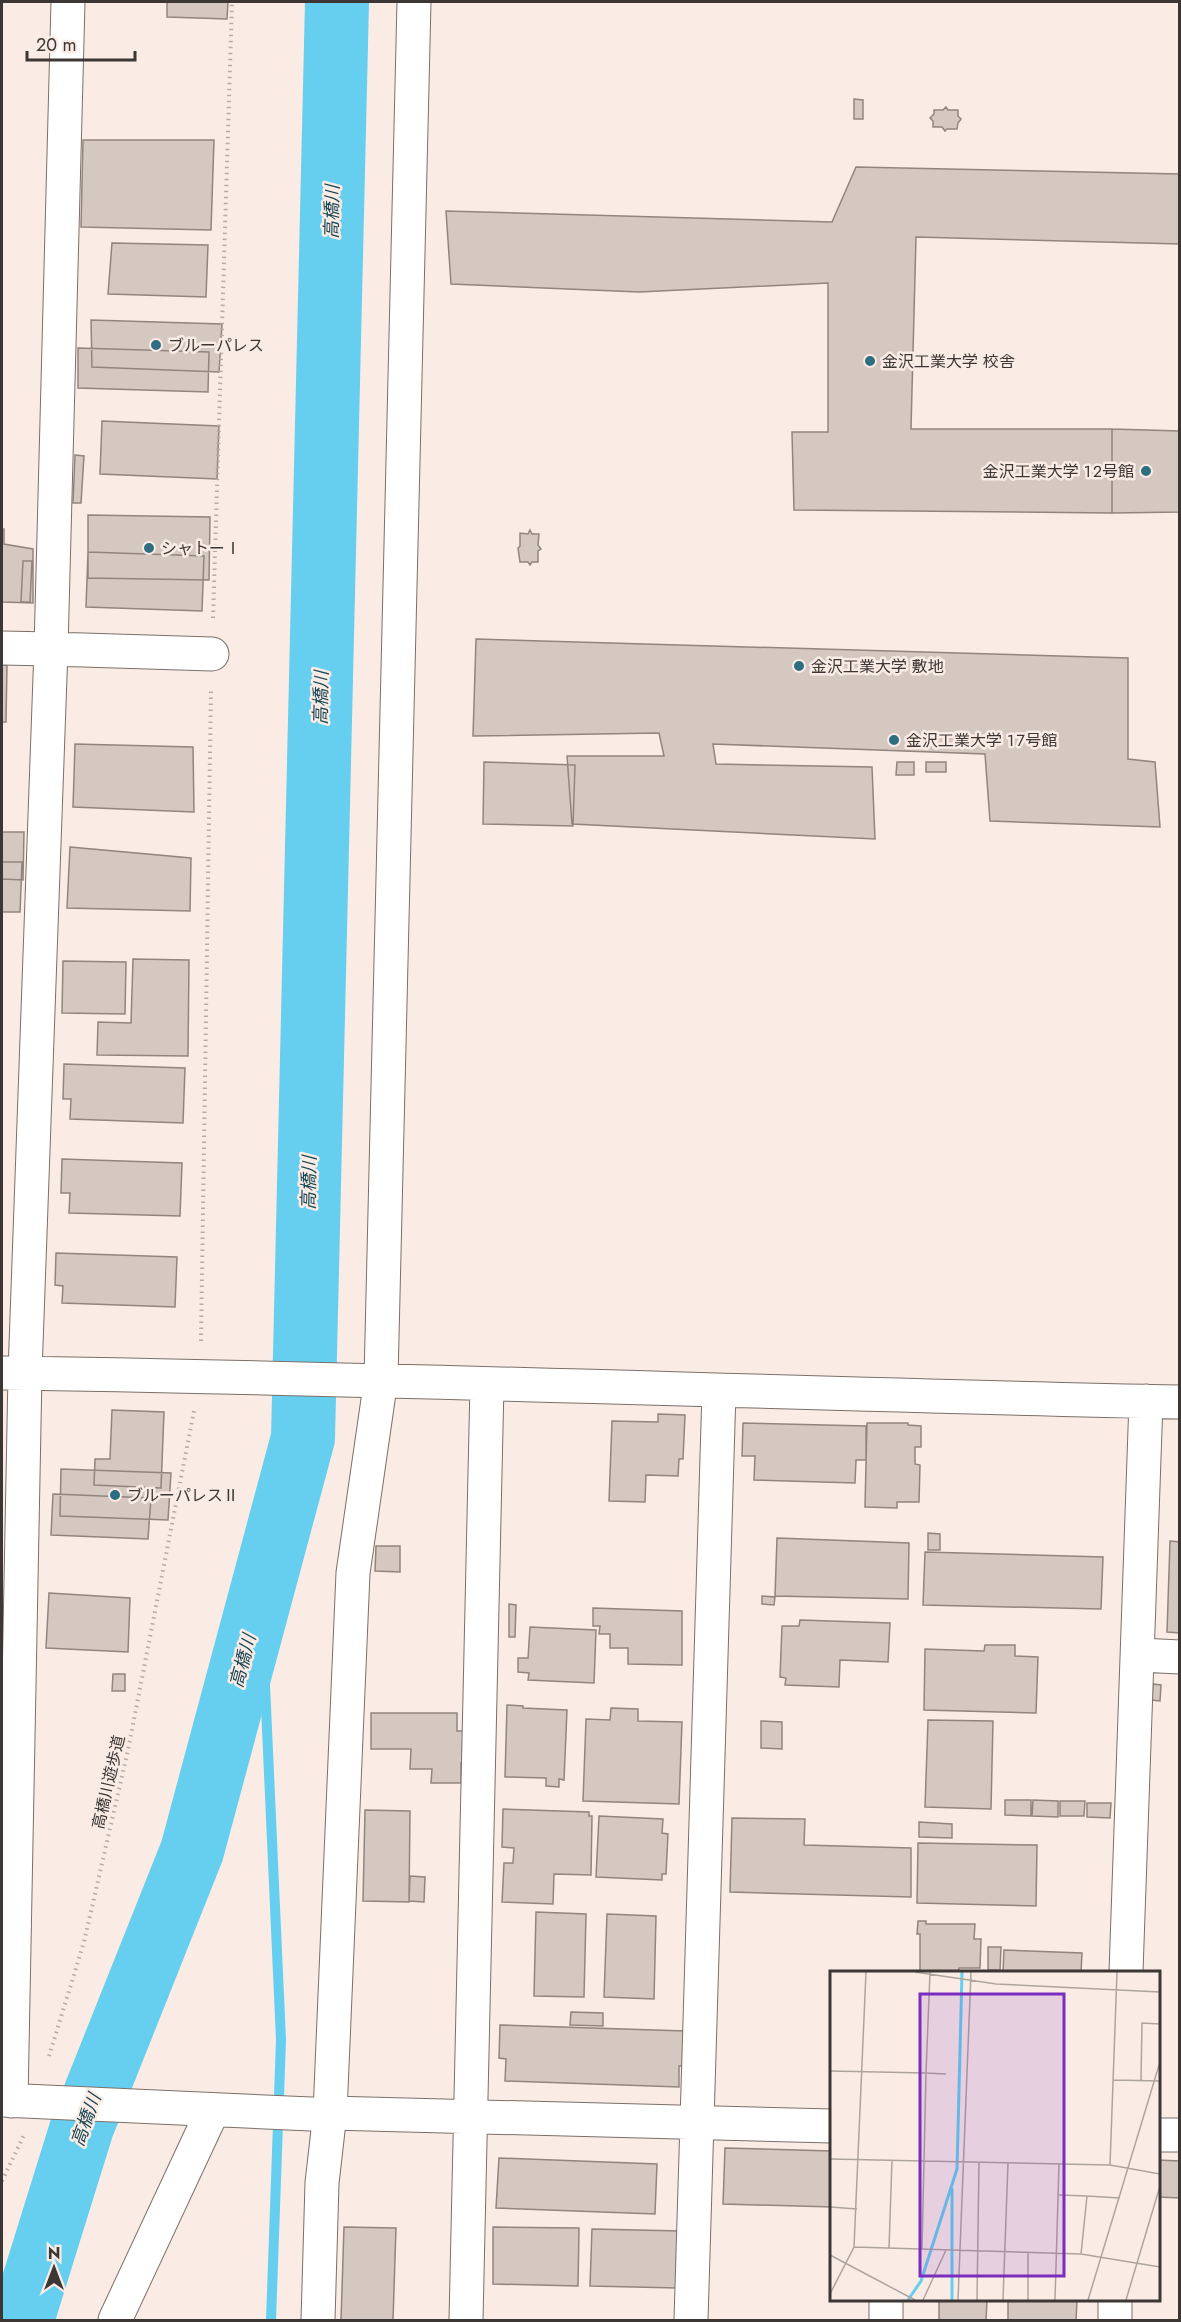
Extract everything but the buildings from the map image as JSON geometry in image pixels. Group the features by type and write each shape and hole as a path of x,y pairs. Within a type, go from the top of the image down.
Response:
{"street":[{"path":"68,2 51,649 13,1373 26,2101 320,2114 830,2126"},
{"path":"318,2320 322,2182 320,2114 352,1573 372,1380 414,2"},
{"path":"2,648 212,654"},
{"path":"13,1373 372,1380 1179,1402"},
{"path":"466,2320 487,1384"},
{"path":"691,2320 719,1391"},
{"path":"1126,1971 1139,1655 1146,1401"},
{"path":"1139,1655 1179,1657"},
{"path":"115,2320 204,2110"},
{"path":"1160,2135 1179,2135"},
{"path":"886,2301 886,2320"},
{"path":"1114,2320 1115,2301"}],"path":[{"name":"高橋川遊歩道","path":"2,2181 22,2141 26,2101 84,1942 210,1377"}],"waterway":[{"name":"高橋川","path":"22,2320 82,2127 192,1851 303,1438 337,2"},
{"path":"261,1596 281,2040 271,2320"}],"place":[{"name":"ブルーパレス","path":"156,345"},
{"name":"金沢工業大学 校舎","path":"870,361"},
{"name":"金沢工業大学 １２号館","path":"1146,471"},
{"name":"シャトーⅠ","path":"149,548"},
{"name":"金沢工業大学 敷地","path":"799,666"},
{"name":"金沢工業大学 １７号館","path":"894,740"},
{"name":"ブルーパレスⅡ","path":"115,1495"}]}
